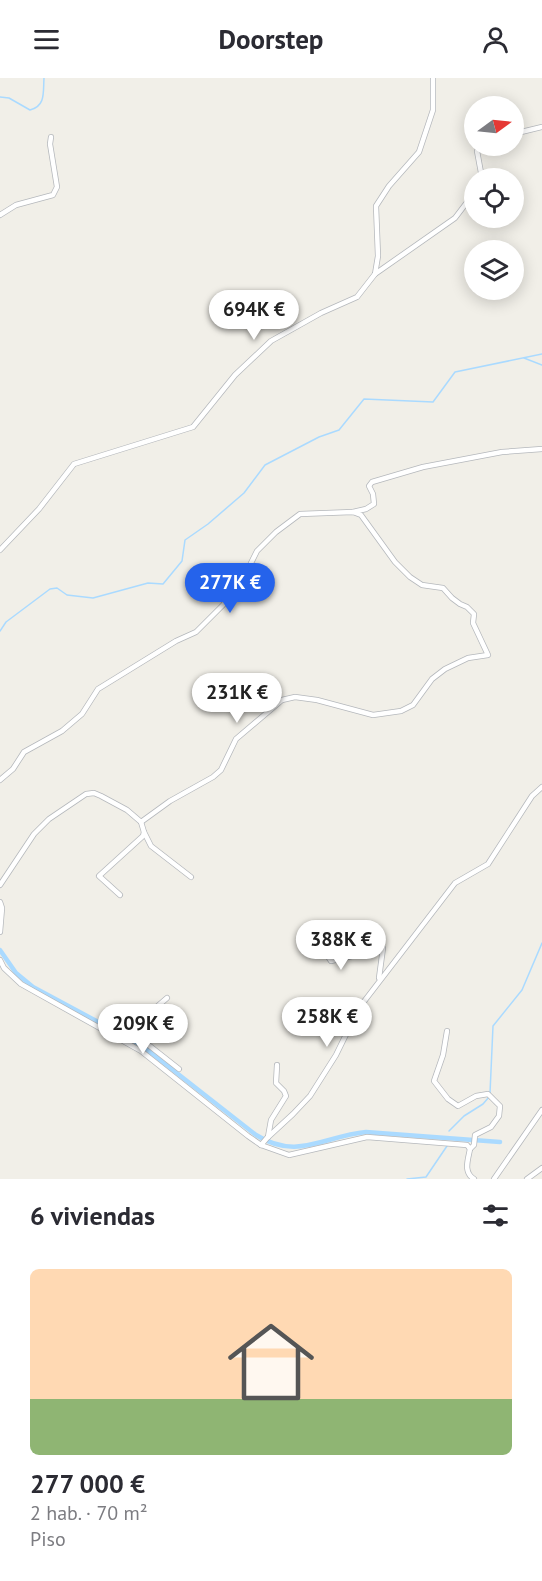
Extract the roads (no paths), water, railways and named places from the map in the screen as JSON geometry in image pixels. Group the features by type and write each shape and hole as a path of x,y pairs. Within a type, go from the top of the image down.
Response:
{"street":[{"path":"375,274 378,256 376,206 389,186 419,152 433,110 433,78"},
{"path":"524,131 542,127"},
{"path":"0,215 16,205 53,195 57,187 50,144 51,137"},
{"path":"0,550 39,509 74,464 193,427 235,375 271,341 321,313 357,297 375,274 455,218 464,206"},
{"path":"0,780 13,770 24,752 62,731 82,714 98,689 176,641 196,632 223,605 243,579 257,551 276,532 300,514 353,512 366,509 374,504 374,494 369,486 372,482 423,467 502,452 542,449"},
{"path":"141,822 170,801 213,777 221,770 236,739 282,700 295,697 317,700 373,716 401,711 413,705 432,679 445,669 468,658 488,655 473,623 474,614 443,588 422,585 410,577 395,562 363,516 353,512"},
{"path":"261,1145 310,1096 336,1055 359,1008 455,883 488,864 532,796 542,787"},
{"path":"0,885 34,834 49,819 86,794 94,793 127,810 141,822 151,846 191,876"},
{"path":"120,895 99,876 144,832"},
{"path":"0,902 2,908 0,932"},
{"path":"308,926 331,961 352,956 366,940 383,948 379,981"},
{"path":"0,960 4,968 21,984 141,1051 261,1145 289,1155 367,1137 472,1147"},
{"path":"111,1035 116,1026 120,1024 131,1029 166,999"},
{"path":"116,1026 146,1042 179,1069"},
{"path":"447,1031 435,1083 448,1099 458,1106 476,1096 488,1094 498,1103 501,1112 493,1125 475,1135 467,1170 470,1177 474,1179"},
{"path":"267,1137 271,1120 286,1096 275,1081 277,1065"},
{"path":"494,1179 542,1110"},
{"path":"527,1179 542,1168"}],"waterway":[{"path":"0,97 9,98 30,110 35,108 43,98 44,78"},
{"path":"0,631 6,622 50,589 57,588 67,595 93,598 148,583 163,584 182,561 185,540 208,524 244,493 265,465 319,437 339,430 364,399 433,402 455,372 542,354"},
{"path":"524,358 542,365"},
{"path":"490,1093 493,1026 522,990 542,943"},
{"path":"0,950 16,973 33,987 141,1045 256,1135 271,1142 298,1147 366,1132 500,1142"},
{"path":"449,1131 489,1097"},
{"path":"407,1179 426,1177 447,1146"}]}
